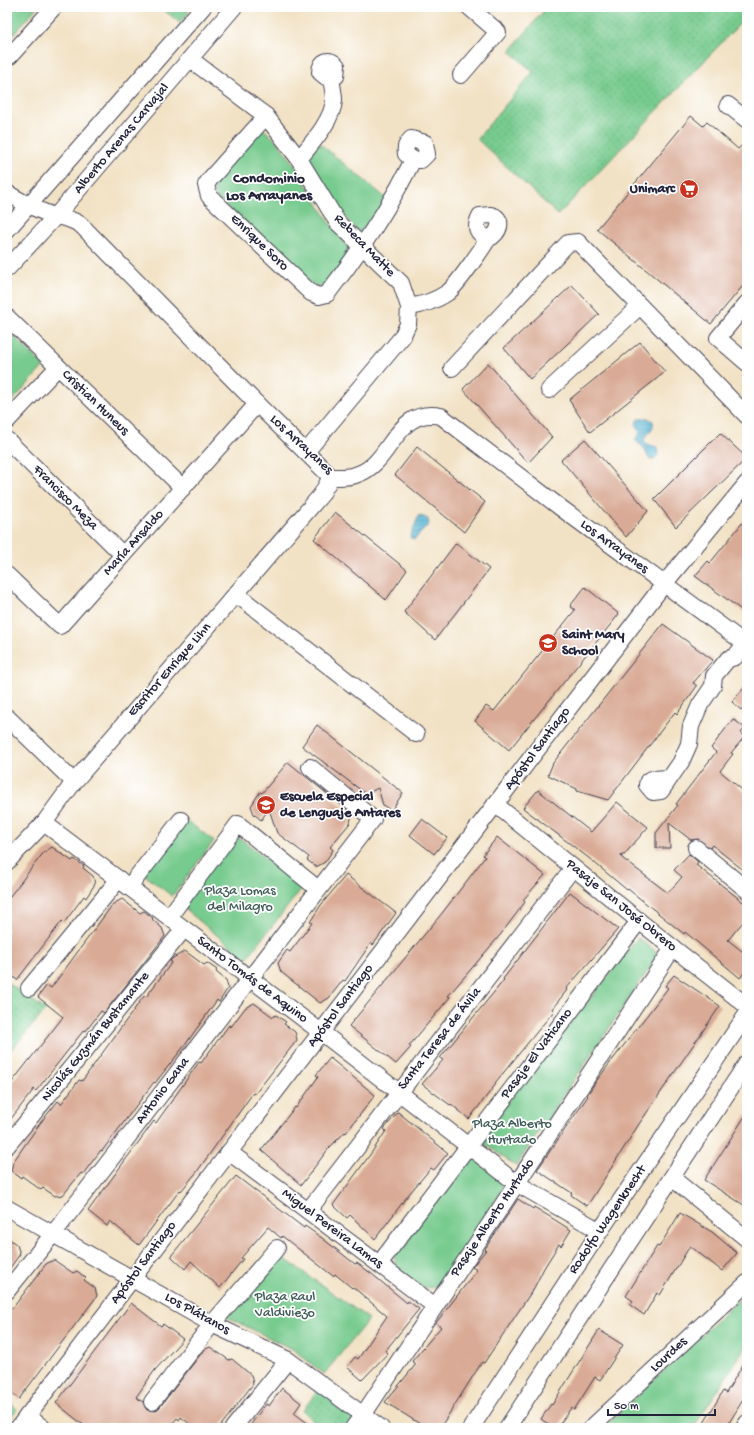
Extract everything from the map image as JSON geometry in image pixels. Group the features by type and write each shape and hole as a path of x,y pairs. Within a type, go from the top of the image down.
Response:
{"street":[{"path":"7,54 10,56 54,7"},
{"name":"Alberto Arenas Carvajal","path":"7,269 56,216 234,7"},
{"path":"461,75 498,32 469,7"},
{"name":"Alberto Arenas Carvajal","path":"7,230 199,8"},
{"name":"Rebeca Matte","path":"190,59 266,116 300,159 338,223 401,283 409,307 408,324 402,337 306,452"},
{"path":"300,159 319,134 330,115 334,101 331,79"},
{"path":"728,105 747,120"},
{"name":"Enrique Soro","path":"266,116 210,179 206,185 209,196 311,293 319,296 327,294 361,246 395,196 413,160"},
{"name":"Los Arrayanes","path":"7,193 28,206 56,216 69,218 82,225 331,476 346,477 359,474 371,467 405,424 416,418 431,414 441,416 746,645"},
{"path":"409,307 424,305 448,292 488,239"},
{"path":"452,368 568,243 578,242 747,416"},
{"path":"747,303 718,338 747,363"},
{"path":"549,390 640,306"},
{"name":"Cristian Huneus","path":"7,317 183,488"},
{"path":"7,421 58,367"},
{"name":"María Ansaldo","path":"7,575 60,626 258,404"},
{"name":"Francisco Meza","path":"7,440 123,555"},
{"name":"Escritor Enrique Lihn","path":"7,862 44,823 74,782 321,495 331,476"},
{"name":"Apóstol Santiago","path":"23,1422 664,584 747,483"},
{"path":"236,594 416,734"},
{"path":"670,778 681,762 689,744 692,726 700,705 713,686 714,676 728,659 735,657 746,645"},
{"path":"7,717 74,782"},
{"name":"Antonio Gana","path":"7,1291 53,1234 373,819 310,767"},
{"name":"Pasaje San José Obrero","path":"495,804 639,921 747,1006"},
{"path":"29,988 181,820"},
{"name":"Santo Tomás de Aquino","path":"44,823 321,1032 516,1183 600,1231"},
{"path":"169,917 238,824 318,890"},
{"path":"696,848 747,890"},
{"name":"Santa Teresa de Ávila","path":"308,1211 573,868"},
{"name":"Pasaje El Vaticano","path":"379,1264 639,921"},
{"name":"Nicolás Guzmán Bustamante","path":"7,1146 184,929"},
{"name":"Pasaje Alberto Hurtado","path":"353,1428 673,948"},
{"name":"Rodolfo Wagenknecht","path":"470,1428 600,1231 747,1014"},
{"path":"507,1428 747,1064"},
{"name":"Miguel Pereira Lamas","path":"229,1152 435,1306"},
{"path":"672,1178 747,1239"},
{"name":"Los Plátanos","path":"7,1208 212,1324 288,1360 381,1428"},
{"path":"152,1402 212,1324 277,1248"},
{"name":"Lourdes","path":"591,1428 747,1282"},
{"path":"233,1428 288,1360"},
{"path":"23,1422 43,1428"},
{"path":"744,1428 747,1423"}],"green space":[{"path":"7,7 37,7 7,42"},
{"path":"160,7 183,7 189,12 180,23"},
{"path":"547,7 747,7 747,16 558,215 477,139 533,72 510,51"},
{"path":"262,128 281,147 297,169 328,220 352,253 323,286 314,286 214,195 214,183"},
{"path":"319,143 387,199 376,217 359,233 335,205 308,156"},
{"path":"7,330 44,366 7,407"},
{"path":"183,818 214,841 172,896 142,873"},
{"name":"Plaza Lomas del Milagro","path":"237,836 303,887 246,959 180,905"},
{"name":"Plaza Alberto Hurtado","path":"638,938 659,954 516,1166 478,1139"},
{"path":"7,982 46,1010 7,1054"},
{"name":"Plaza Alberto Hurtado","path":"470,1154 508,1181 439,1287 423,1288 396,1268 394,1251"},
{"name":"Plaza Raul Valdiviezo","path":"278,1254 369,1319 324,1374 294,1350 225,1316"},
{"path":"747,1292 747,1345 693,1428 603,1428"},
{"path":"322,1385 353,1407 353,1428 321,1428 302,1411"},
{"path":"7,1400 17,1409 7,1422"}],"water":[{"path":"648,418 653,421 653,427 646,436 644,442 657,447 658,455 654,459 649,459 644,448 635,440 640,433 636,425 637,420"},
{"path":"419,515 428,519 429,524 414,540 410,537"}],"building":[{"name":"Unimarc","path":"691,116 703,126 707,122 738,149 747,140 747,281 711,324 597,229"},
{"path":"572,285 599,314 530,379 504,348"},
{"path":"640,342 665,372 590,432 569,400"},
{"path":"488,363 552,437 528,463 463,389"},
{"path":"720,433 747,458 676,527 654,499"},
{"path":"585,439 648,511 626,537 561,460"},
{"path":"417,447 485,502 464,532 395,475"},
{"path":"335,512 407,570 386,600 314,539"},
{"path":"747,517 747,614 695,576 708,561 710,563"},
{"path":"456,543 489,569 435,640 404,612"},
{"path":"585,587 619,614 509,750 475,721 486,706 494,711 575,610 570,606"},
{"path":"663,624 713,660 693,683 697,686 677,714 675,712 608,800 577,791 577,789 548,775 553,763"},
{"path":"747,684 747,703 741,710 732,702"},
{"path":"733,719 745,728 741,733 745,736 731,753 733,754 720,771 747,794 747,873 712,845 710,848 698,839 691,840 669,823 670,848 656,848 656,833 716,752 711,748"},
{"path":"317,725 403,793 391,811 383,805 378,788 366,794 302,746"},
{"path":"288,762 352,814 350,823 330,847 333,850 325,862 316,867 307,860 309,857 277,833 269,809 261,820 254,814 251,806 260,792 262,793"},
{"path":"538,790 591,832 617,802 648,827 624,855 621,855 622,858 668,893 682,877 674,870 689,854 698,862 696,865 747,905 747,917 728,940 747,955 747,969 740,978 685,932 684,934 523,808"},
{"path":"422,819 447,838 434,854 410,835"},
{"path":"497,837 545,875 523,900 525,902 501,934 448,996 450,997 396,1064 349,1026 443,912 485,857 483,855"},
{"path":"52,847 72,861 74,859 84,866 83,868 93,876 95,884 86,898 84,896 64,923 62,921 17,980 7,972 7,900 44,852"},
{"path":"346,875 396,913 373,945 371,943 345,981 343,980 329,998 320,1003 281,972 278,963 287,950 290,952 312,923 310,922 321,905"},
{"path":"570,892 618,929 566,989 567,990 552,1009 554,1011 495,1083 496,1084 469,1119 451,1104 450,1105 422,1084 443,1060 440,1058 504,980 503,979"},
{"path":"122,899 140,913 144,911 153,918 152,919 162,928 165,936 104,1013 101,1011 86,1031 84,1030 36,1091 34,1089 7,1124 7,1078 12,1082 63,1017 38,997 47,985 51,988 113,904"},
{"path":"185,951 204,965 207,963 217,970 216,972 226,980 228,988 219,1002 217,1000 185,1045 155,1083 154,1082 102,1151 101,1150 83,1174 81,1173 63,1195 55,1196 43,1188 41,1190 22,1176 21,1178 11,1171 13,1162 41,1122 58,1101 61,1104 79,1080 82,1081 144,996 146,997 172,962 170,961"},
{"path":"674,975 720,1006 639,1124 587,1206 571,1195 572,1193 537,1170 588,1096 587,1095 597,1080 668,988 665,986"},
{"path":"254,1003 273,1017 276,1015 286,1022 284,1024 295,1032 297,1040 255,1094 253,1093 196,1173 181,1191 180,1190 139,1245 110,1221 107,1226 88,1211 154,1121 156,1123 199,1062 201,1063 229,1025 231,1027 245,1008"},
{"path":"330,1058 375,1095 346,1133 345,1132 329,1148 301,1185 261,1150 295,1107 296,1108 318,1077 316,1075"},
{"path":"398,1112 448,1153 434,1170 431,1168 375,1239 350,1215 347,1218 333,1205 372,1152 386,1131 384,1129"},
{"path":"747,1113 747,1207 704,1180"},
{"path":"236,1176 304,1228 305,1226 355,1264 357,1263 372,1274 407,1303 408,1301 419,1309 385,1351 388,1353 362,1380 347,1367 355,1357 358,1359 387,1316 353,1287 352,1288 335,1274 333,1276 282,1236 281,1238 268,1227 241,1258 243,1259 220,1288 191,1261 185,1269 171,1256"},
{"path":"518,1199 571,1230 561,1246 559,1244 534,1288 484,1363 482,1362 440,1428 416,1428 420,1424 385,1402 416,1364 412,1361 441,1327 436,1323 477,1270 472,1267 486,1250 485,1249"},
{"path":"680,1213 712,1232 737,1253 722,1271 690,1246 660,1295 657,1293 644,1315 630,1305 633,1301 626,1296 657,1246 659,1247"},
{"path":"7,1237 17,1245 20,1254 7,1272"},
{"path":"54,1260 73,1273 77,1271 86,1278 84,1280 95,1288 97,1296 19,1399 7,1389 7,1305 12,1309 46,1264"},
{"path":"131,1303 161,1326 163,1324 183,1339 155,1370 136,1397 143,1402 147,1410 155,1411 159,1408 204,1350 210,1347 229,1360 232,1359 251,1375 253,1384 219,1428 195,1428 181,1417 179,1420 177,1418 169,1428 87,1428 56,1403"},
{"path":"599,1330 623,1345 600,1380 595,1377 574,1410 571,1408 557,1428 554,1428 541,1419 551,1404 552,1405"},
{"path":"747,1358 747,1393 726,1428 701,1428 723,1391 726,1393"},
{"path":"282,1388 301,1403 294,1413 314,1428 248,1428 266,1404 269,1406"}],"place":[{"name":"Unimarc","path":"689,189"},
{"name":"Saint Mary School","path":"548,643"},
{"name":"Escuela Especial de Lenguaje Antares","path":"266,805"}],"district":[{"name":"Condominio Los Arrayanes","path":"269,188"}]}
